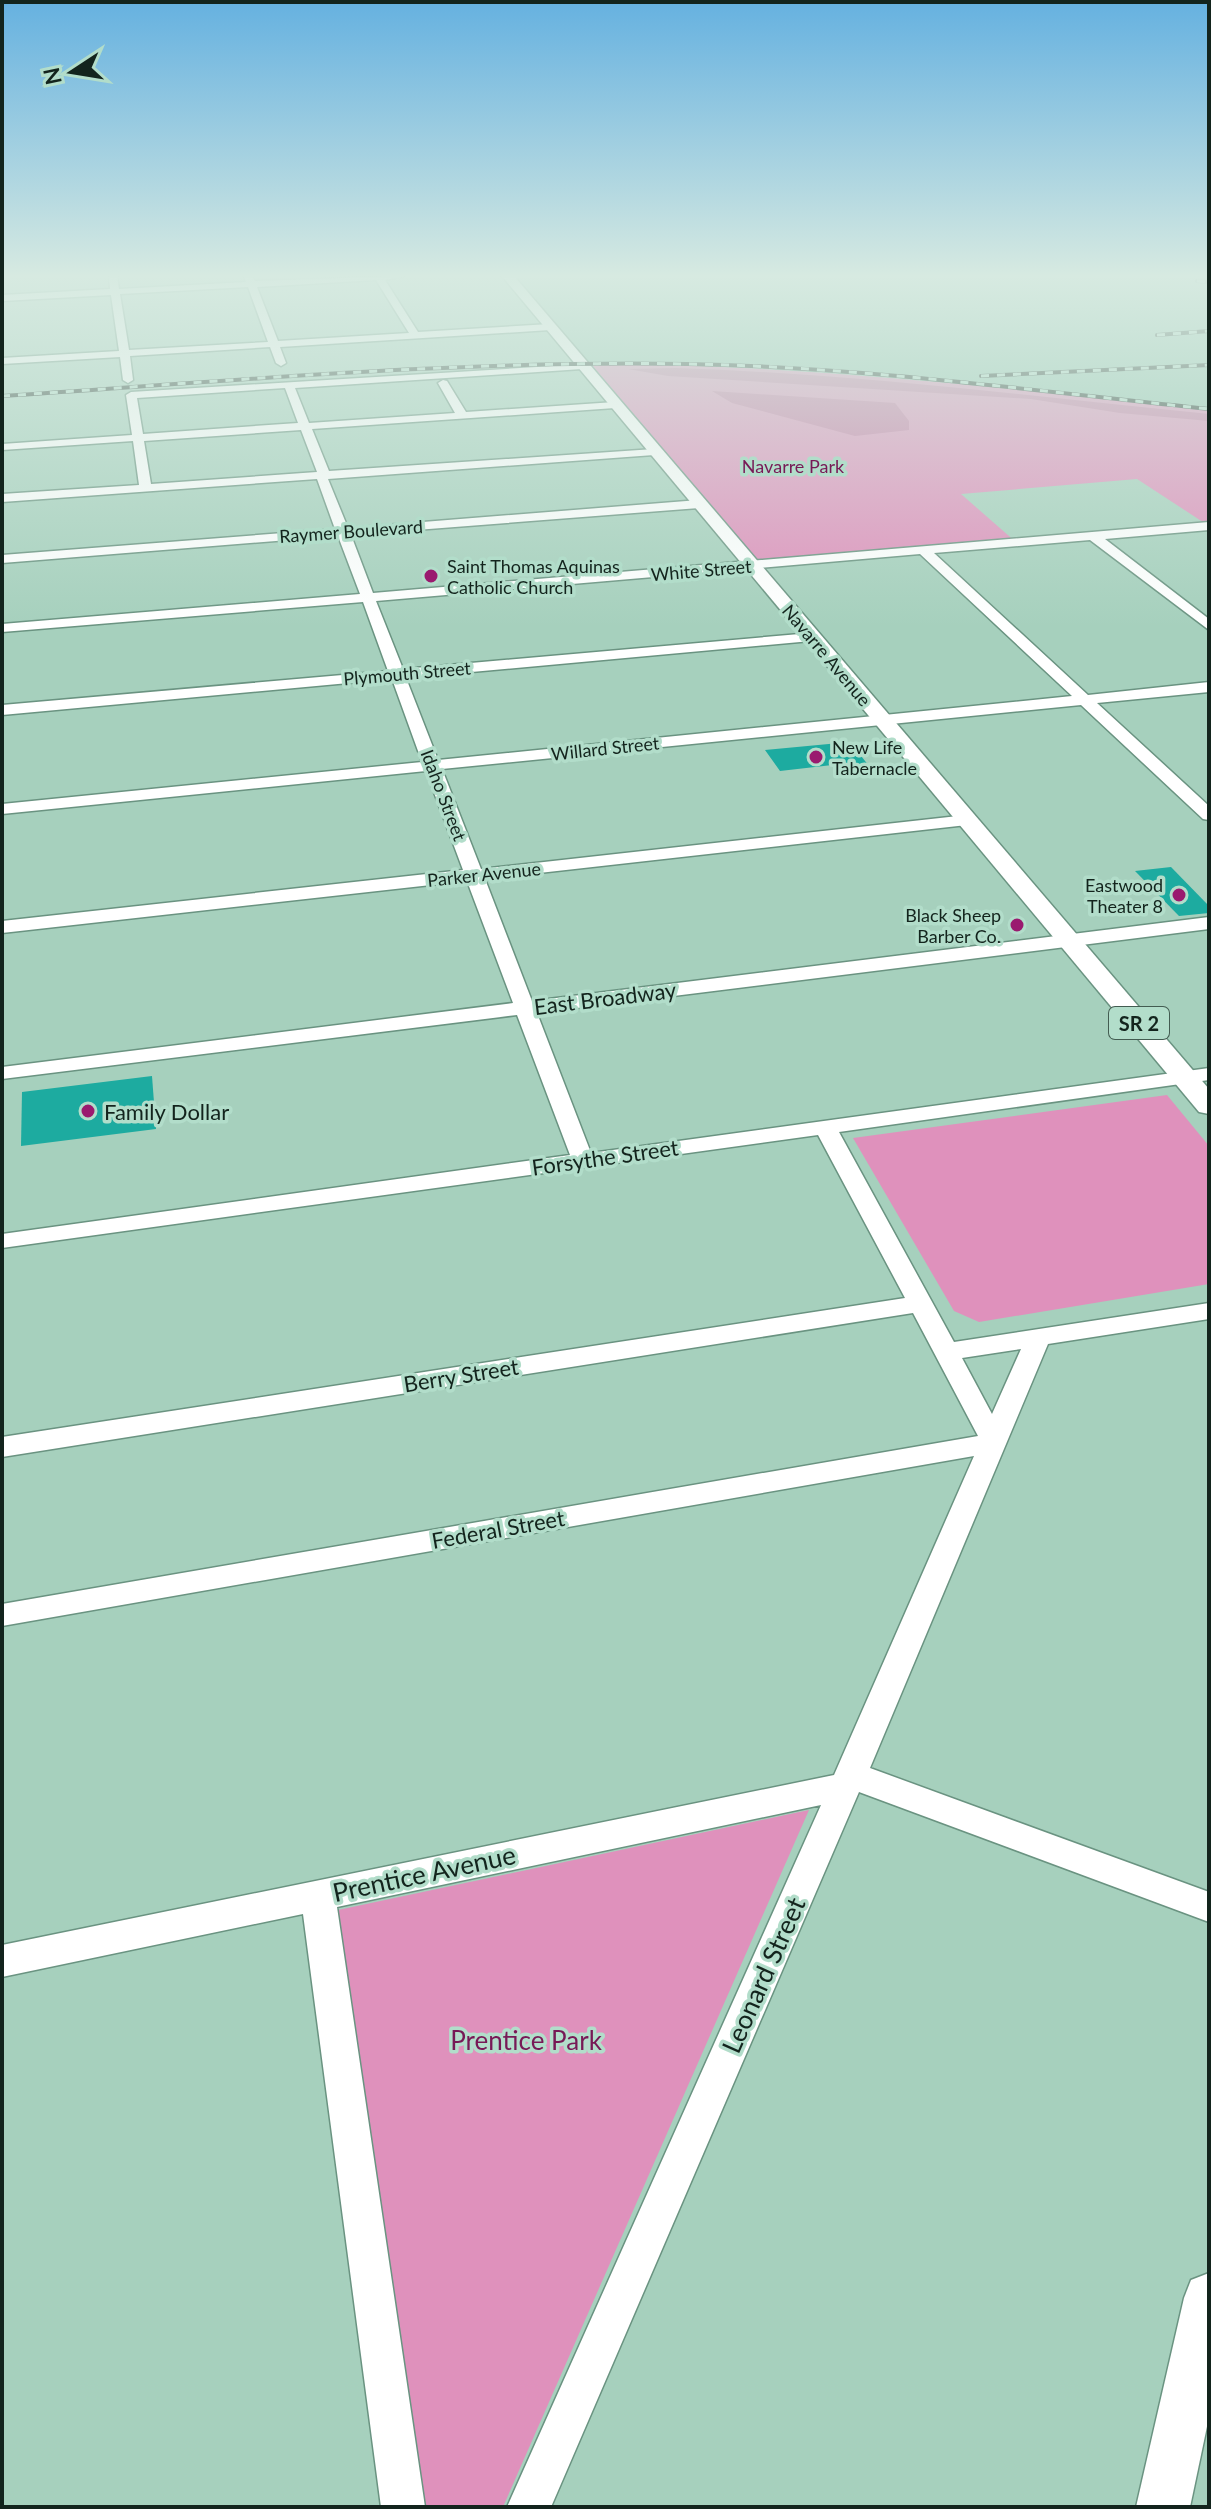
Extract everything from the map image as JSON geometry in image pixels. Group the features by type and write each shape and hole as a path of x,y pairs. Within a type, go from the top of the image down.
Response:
{"main road":[{"name":"Navarre Avenue","path":"605,393 1069,940 1197,1076 1209,1106"},
{"path":"1163,2507 1209,2298"}],"street":[{"path":"146,488 131,395 161,393"},
{"name":"Idaho Street","path":"292,393 366,598 527,1007 583,1160"},
{"path":"449,393 463,416"},
{"path":"2,447 615,405"},
{"path":"2,498 654,452"},
{"name":"Raymer Boulevard","path":"2,559 699,504"},
{"name":"White Street","path":"2,628 1209,526"},
{"path":"1093,536 1209,626"},
{"path":"924,551 1209,815"},
{"name":"Plymouth Street","path":"2,710 811,637"},
{"name":"Willard Street","path":"2,809 1209,687"},
{"name":"Parker Avenue","path":"2,927 967,820"},
{"name":"East Broadway","path":"2,1073 1209,923"},
{"name":"Forsythe Street","path":"2,1241 1197,1076"},
{"path":"825,1127 995,1443"},
{"name":"Berry Street","path":"2,1447 920,1304"},
{"path":"946,1352 1209,1311"},
{"name":"Leonard Street","path":"529,2507 848,1781 1038,1338"},
{"name":"Federal Street","path":"2,1615 995,1443"},
{"path":"848,1781 1209,1907"},
{"name":"Prentice Avenue","path":"2,1961 848,1781"},
{"path":"318,1895 403,2507"}],"shaded area":[{"path":"715,393 895,403 909,421 909,430 855,436 732,403"},
{"path":"938,393 1010,393 1209,414 1209,421 1120,413 1031,399"},
{"path":"1052,393 1209,393 1209,409"}],"green space":[{"name":"Navarre Park","path":"605,393 1053,393 1209,409 1209,526 1137,479 961,494 1017,543 751,566"},
{"path":"1167,1095 1209,1146 1209,1284 979,1322 954,1311 853,1138"},
{"name":"Prentice Park","path":"809,1810 503,2507 423,2507 338,1910"}],"building":[{"name":"New Life Tabernacle","path":"850,742 869,766 844,768 841,764 780,771 765,750"},
{"name":"Eastwood Theater 8","path":"1171,867 1209,906 1209,913 1179,916 1135,871"},
{"name":"Family Dollar","path":"152,1076 156,1129 21,1146 22,1092"}],"railway":[{"path":"2,396 44,393"},
{"path":"1061,393 1209,409"}],"place":[{"name":"Saint Thomas Aquinas Catholic Church","path":"431,576"},
{"name":"New Life Tabernacle","path":"816,757"},
{"name":"Eastwood Theater 8","path":"1179,895"},
{"name":"Black Sheep Barber Co.","path":"1017,925"},
{"name":"Family Dollar","path":"88,1111"}]}
